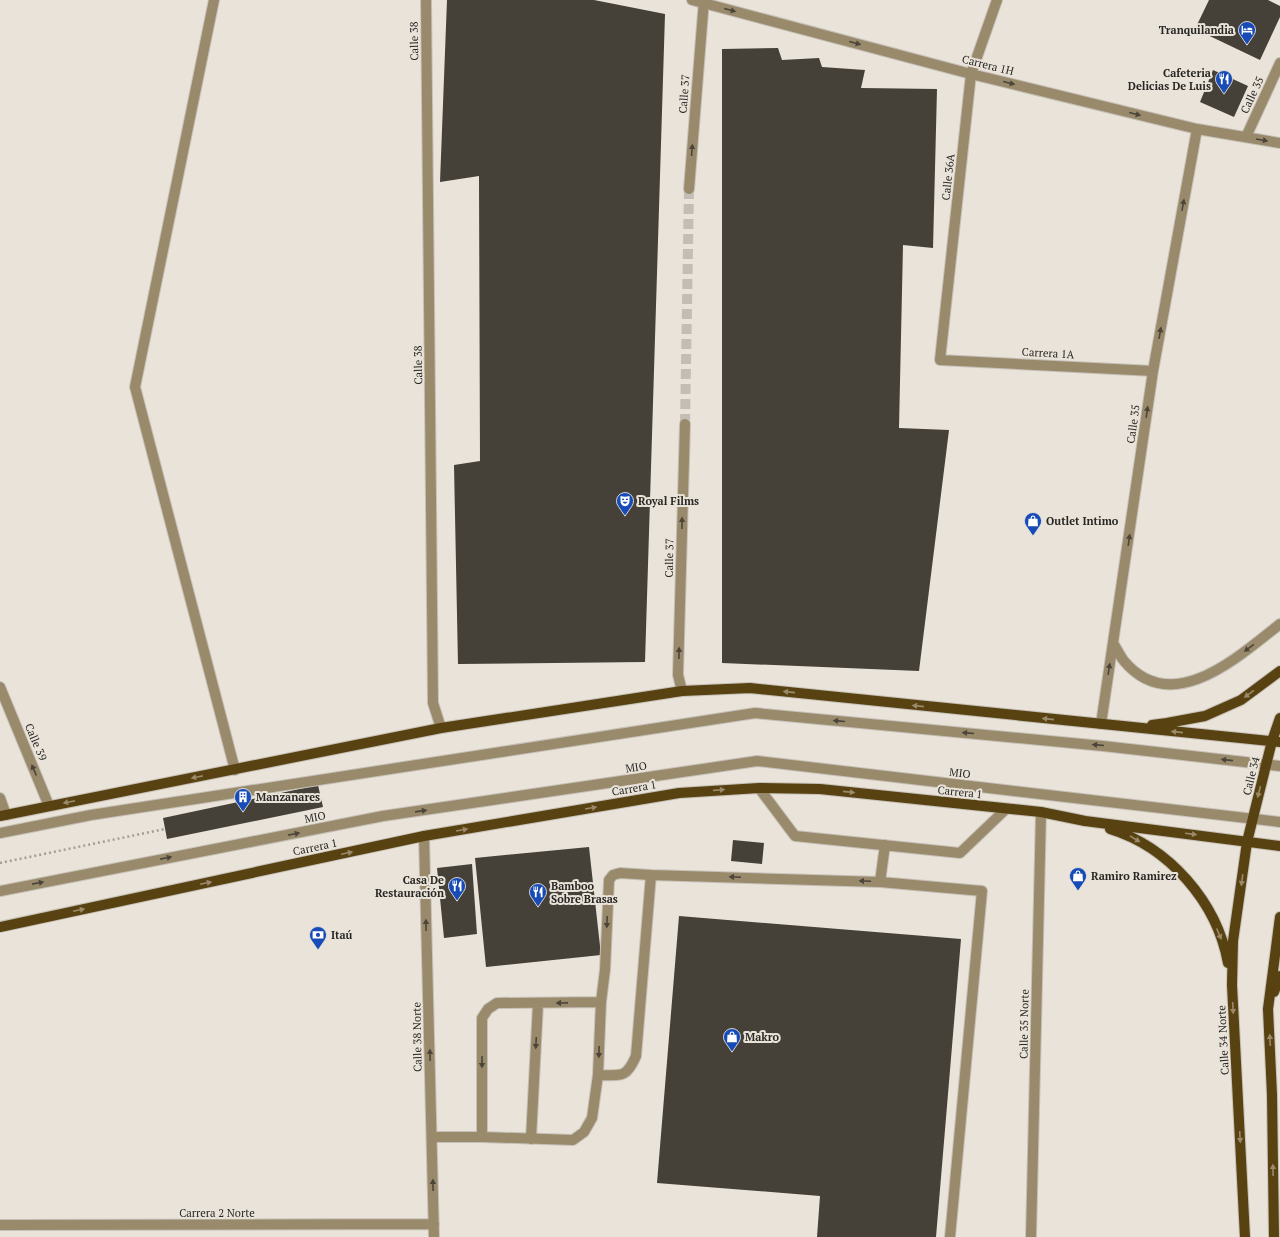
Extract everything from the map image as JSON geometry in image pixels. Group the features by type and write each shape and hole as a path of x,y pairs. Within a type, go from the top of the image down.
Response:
{"main road":[{"path":"1127,727 1167,723 1205,716 1241,700 1280,671"},
{"path":"3,816 441,728 682,691 750,688 1276,742"},
{"name":"Calle 34","path":"1247,842 1266,764 1276,742 1280,718"},
{"name":"Carrera 1","path":"0,927 424,836 679,793 759,788 820,789 1041,812 1085,821 1280,846"},
{"path":"1085,821 1125,833 1161,855 1191,884 1211,914 1225,948 1232,985"},
{"name":"Calle 34 Norte","path":"1245,1237 1232,985 1233,941 1247,842"},
{"path":"1274,1237 1276,1095 1268,1009 1280,917"},
{"path":"1268,1009 1280,976"}],"street":[{"path":"214,0 135,387 235,770"},
{"name":"Calle 38","path":"426,0 433,704 441,728"},
{"name":"Carrera 1H","path":"692,0 703,1 971,74 1197,129 1280,143"},
{"name":"Calle 36A","path":"940,360 971,74 997,0"},
{"name":"Calle 37","path":"689,189 703,1"},
{"name":"Calle 35","path":"1246,137 1280,64"},
{"name":"Calle 35","path":"1101,724 1153,371 1197,129"},
{"name":"Carrera 1A","path":"940,360 1153,371"},
{"name":"Calle 37","path":"682,691 678,675 685,424"},
{"path":"1113,643 1124,661 1137,674 1159,684 1179,685 1198,680 1223,666 1280,624"},
{"name":"Calle 39","path":"0,688 49,806"},
{"path":"0,833 91,815 755,713 1103,746 1280,766"},
{"name":"MIO","path":"0,890 383,816 758,761 1280,822"},
{"path":"759,788 796,836 960,853 1006,808"},
{"path":"0,798 3,816"},
{"name":"Calle 35 Norte","path":"1031,1237 1041,812"},
{"name":"Calle 38 Norte","path":"424,836 434,1237"},
{"path":"880,882 885,845"},
{"path":"432,1137 573,1140 584,1132 592,1118 598,1075 609,880 613,875 620,873 880,882 982,891 950,1237"},
{"path":"598,1075 620,1075 630,1068 636,1056 651,875"},
{"path":"482,1137 482,1018 488,1009 497,1003 538,1004 601,1002"},
{"path":"531,1139 538,1004"},
{"name":"Carrera 2 Norte","path":"0,1225 434,1224"}],"path":[{"path":"0,863 165,829"}],"building":[{"path":"447,0 594,0 665,14 645,662 458,664 454,465 480,461 479,176 440,182"},
{"name":"Tranquilandia","path":"1209,0 1268,0 1280,6 1280,17 1260,60 1195,29"},
{"path":"778,48 782,60 819,58 822,67 865,70 861,88 937,89 933,248 903,245 899,428 949,430 919,671 722,663 722,49"},
{"name":"Cafeteria Delicias De Luis","path":"1213,70 1248,86 1234,117 1200,102"},
{"name":"Manzanares","path":"318,785 323,807 167,839 163,818"},
{"path":"733,840 764,843 762,864 731,861"},
{"name":"Bamboo Sobre Brasas","path":"589,847 601,955 486,967 475,858"},
{"name":"Casa De Restauración","path":"472,864 477,934 444,938 437,868"},
{"path":"679,916 961,939 936,1237 817,1237 820,1196 657,1183"}],"tunnel":[{"path":"685,424 689,189"}],"place":[{"name":"Tranquilandia","path":"1247,45"},
{"name":"Cafeteria Delicias De Luis","path":"1224,94"},
{"name":"Royal Films","path":"625,516"},
{"name":"Outlet Intimo","path":"1033,536"},
{"name":"Manzanares","path":"243,812"},
{"name":"Ramiro Ramirez","path":"1078,891"},
{"name":"Casa De Restauración","path":"457,901"},
{"name":"Bamboo Sobre Brasas","path":"538,907"},
{"name":"Itaú","path":"318,950"},
{"name":"Makro","path":"732,1052"}]}
